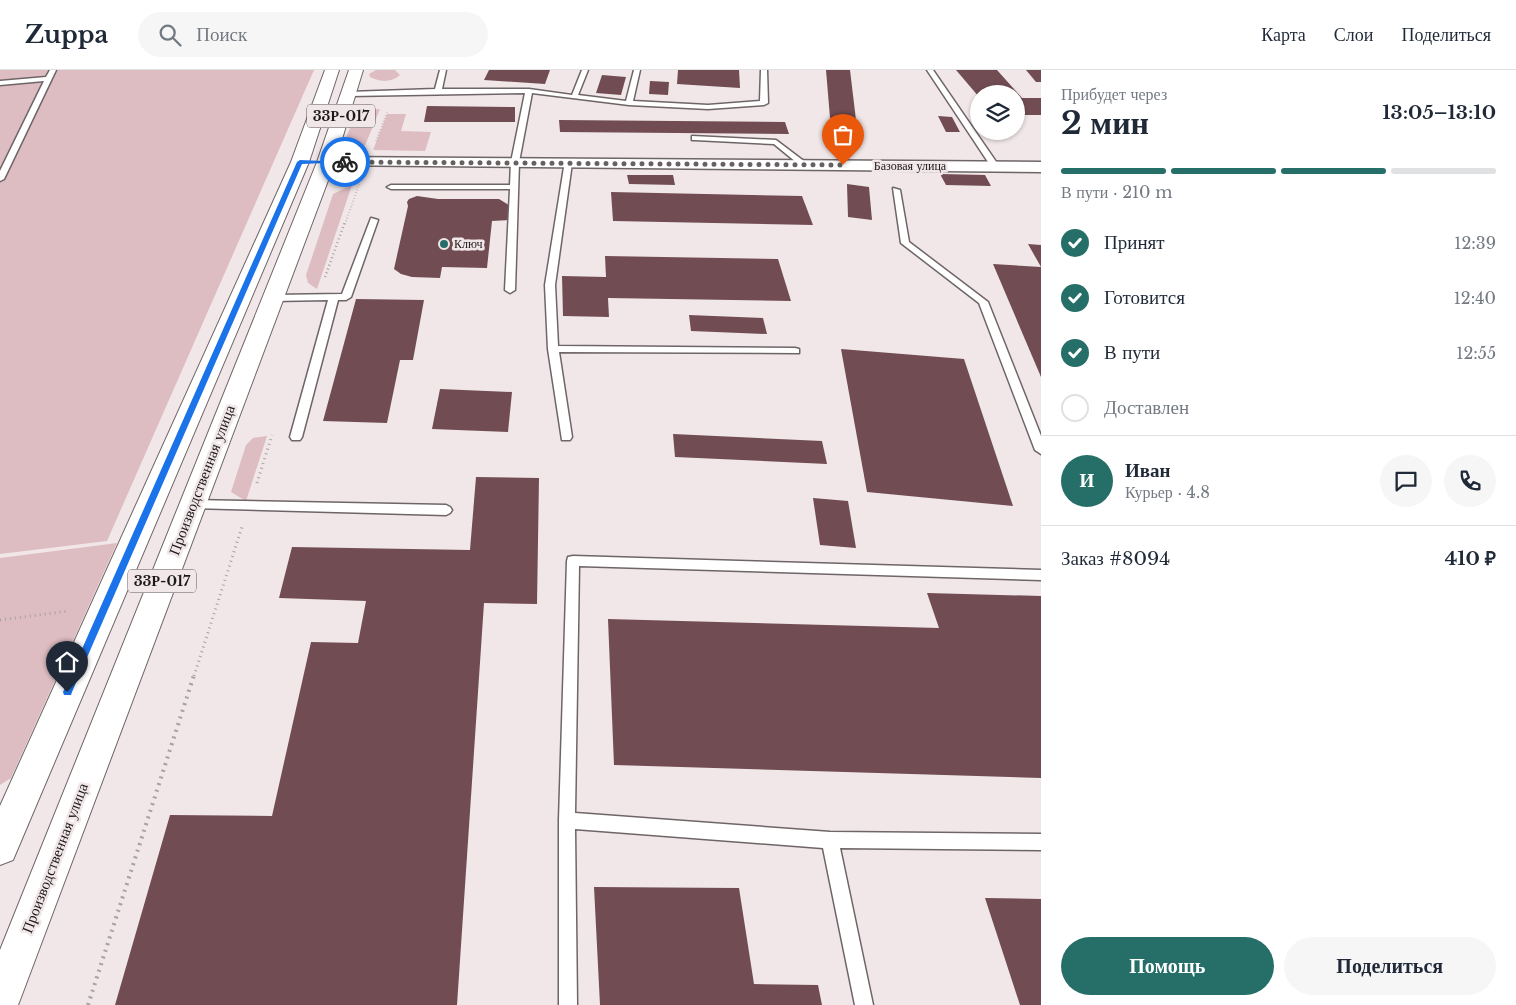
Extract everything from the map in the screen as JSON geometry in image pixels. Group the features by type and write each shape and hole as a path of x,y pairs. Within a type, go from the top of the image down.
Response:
{"highway":[{"name":"Производственная улица","path":"0,1000 273,298 313,162 332,70"},
{"name":"Производственная улица","path":"0,846 105,606 313,162 349,94 356,70"}],"street":[{"name":"Базовая улица","path":"313,162 1041,167"}],"lane":[{"path":"0,179 53,70"},
{"path":"438,91 443,70"},
{"path":"574,98 586,70"},
{"path":"629,103 637,70"},
{"path":"349,94 438,91 529,92 629,103 708,107 764,103 764,70"},
{"path":"930,70 995,166"},
{"path":"0,83 48,79"},
{"path":"510,290 514,162 529,92"},
{"path":"695,138 776,142 805,165"},
{"path":"0,156 12,155"},
{"path":"566,437 553,349 550,285 568,163"},
{"path":"391,187 513,187"},
{"path":"896,190 904,243 983,302 1041,450"},
{"path":"273,298 346,297 374,220"},
{"path":"296,437 334,297"},
{"path":"553,349 795,351"},
{"path":"192,504 446,510"},
{"path":"568,1005 567,820 574,562 1041,575"},
{"path":"567,820 830,840 1041,842"},
{"path":"830,840 864,1005"}],"path":[{"path":"317,297 393,93"},
{"path":"88,1005 274,430"},
{"path":"0,620 105,606"}],"shaded area":[{"path":"0,70 314,70 107,541 0,554"},
{"path":"376,70 395,70 400,75 385,81 377,80 370,77 369,74"},
{"path":"380,109 364,148 357,146 346,138 357,111"},
{"path":"387,114 406,114 401,131 431,132 425,151 373,150"},
{"path":"352,185 317,289 308,283 306,275 333,194"},
{"path":"267,436 246,501 231,492 246,445 253,438"},
{"path":"117,543 11,778 0,785 0,558"}],"building":[{"path":"489,70 550,70 545,84 484,80"},
{"path":"678,70 739,70 740,88 677,84"},
{"path":"826,70 850,70 856,120 830,118"},
{"path":"956,70 997,70 1010,85 970,85"},
{"path":"1026,70 1041,70 1041,82 1036,82"},
{"path":"602,75 626,77 621,95 596,93"},
{"path":"650,81 669,82 668,95 649,94"},
{"path":"1025,98 1041,98 1041,115 1025,115"},
{"path":"427,106 515,107 515,122 424,122"},
{"path":"938,116 952,117 960,132 946,132"},
{"path":"559,120 785,122 789,134 560,132"},
{"path":"940,174 985,175 991,186 946,185"},
{"path":"627,175 673,175 675,185 629,184"},
{"path":"847,184 869,187 872,220 848,217"},
{"path":"611,192 802,196 813,225 613,221"},
{"name":"Ключ","path":"417,196 438,199 499,199 512,207 511,220 492,221 487,268 442,267 440,278 412,277 401,274 394,269 408,206 407,202 409,199"},
{"path":"1028,244 1041,245 1041,267"},
{"path":"605,256 778,259 791,301 608,298 609,317 563,316 562,276 606,277"},
{"path":"993,264 1041,267 1041,377"},
{"path":"356,299 424,300 413,360 400,360 387,423 323,421"},
{"path":"689,315 763,318 767,334 691,331"},
{"path":"841,349 964,359 1013,506 867,492"},
{"path":"440,389 512,392 508,432 432,429"},
{"path":"673,434 822,441 827,464 675,457"},
{"path":"476,477 539,478 537,604 484,603 457,1005 115,1005 170,815 272,816 311,642 358,643 366,601 279,598 292,547 470,550"},
{"path":"813,498 848,501 856,548 820,545"},
{"path":"927,593 1041,596 1041,778 614,765 608,619 939,628"},
{"path":"594,887 739,888 754,984 818,985 822,1005 600,1005"},
{"path":"985,898 1041,899 1041,1005 1020,1005"}],"way so far":[{"path":"345,162 843,165"}],"place":[{"name":"Ключ","path":"444,244"}],"route":[{"path":"67,692 300,162 345,162"}]}
